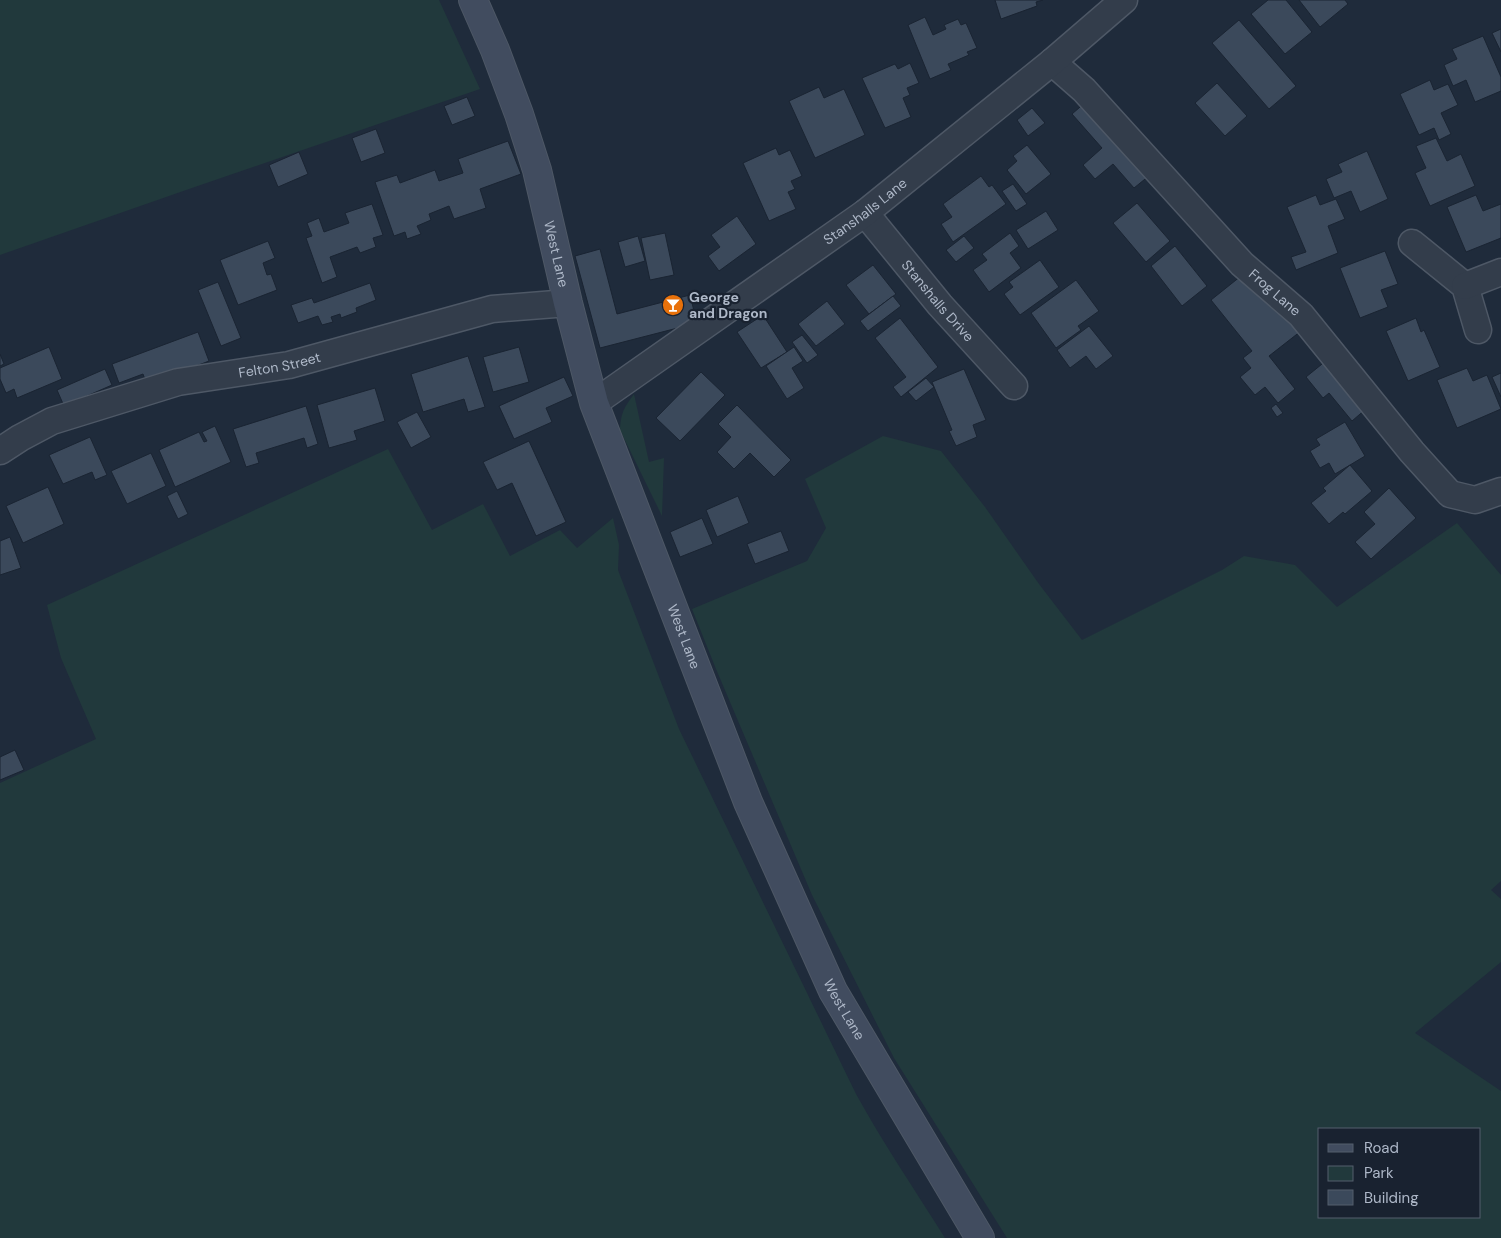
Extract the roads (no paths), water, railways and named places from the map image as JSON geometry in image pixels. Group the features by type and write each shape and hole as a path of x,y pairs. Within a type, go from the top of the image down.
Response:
{"street":[{"name":"West Lane","path":"473,0 495,50 519,114 537,170 594,403 748,802 833,991 980,1238"},
{"name":"Stanshalls Lane","path":"594,403 865,213 1052,62 1124,0"},
{"name":"Frog Lane","path":"1052,62 1084,90 1242,264 1301,315 1412,452 1450,494 1475,500 1501,491"},
{"name":"Stanshalls Drive","path":"865,213 940,305 1014,386"},
{"path":"1412,243 1465,286 1478,330"},
{"path":"1465,286 1501,272"},
{"name":"Felton Street","path":"0,451 52,421 178,382 289,365 492,309 568,303"}],"place":[{"name":"George and Dragon","path":"673,305"}]}
